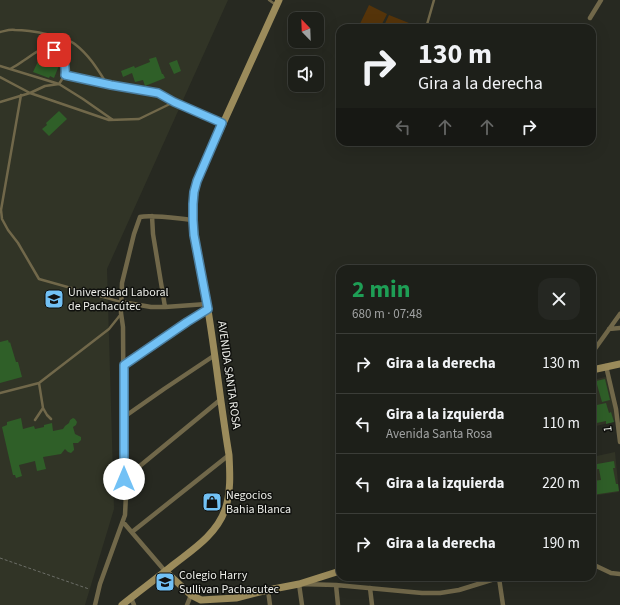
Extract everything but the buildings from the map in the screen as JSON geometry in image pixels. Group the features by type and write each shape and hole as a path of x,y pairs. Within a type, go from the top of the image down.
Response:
{"street":[{"path":"590,18 601,0"},
{"name":"AVENIDA SANTA ROSA","path":"122,605 208,537 215,528 224,511 229,492 229,455 208,307 194,235 194,192 197,181 222,123 278,3"},
{"path":"152,216 153,234 165,307"},
{"path":"95,605 100,584 126,509 124,479 122,283 134,234 140,217 152,216 193,220"},
{"path":"122,302 151,307 208,307"},
{"path":"124,365 208,307"},
{"path":"596,347 620,314"},
{"path":"609,329 620,328"},
{"path":"124,417 215,355"},
{"path":"596,369 620,364"},
{"name":"1","path":"606,366 618,409 620,442"},
{"path":"124,479 220,400"},
{"path":"132,532 229,455"},
{"path":"122,522 165,571 201,603 236,602 268,590 299,584 336,572"},
{"path":"596,566 611,573 620,574"},
{"path":"299,584 336,585 440,593 459,590 490,581"},
{"path":"500,581 504,605"},
{"path":"299,584 302,605"},
{"path":"336,585 338,605"},
{"path":"370,588 372,605"},
{"path":"268,590 270,605"},
{"path":"187,605 191,595"},
{"path":"130,598 134,605"}],"lane":[{"path":"269,0 278,3"},
{"path":"427,24 434,0"},
{"path":"0,32 14,30 38,32 62,38 75,44 95,64 107,84"},
{"path":"0,102 30,93 45,86 59,84 66,73 60,54 54,50 45,48 10,69"},
{"path":"0,66 59,84 113,120"},
{"path":"65,75 158,93 174,102 222,123"},
{"path":"0,77 30,93 109,120 139,119 174,102"},
{"path":"21,95 2,210 2,219 39,279 122,302"},
{"path":"0,393 39,383 109,329 122,314"},
{"path":"39,383 43,408 51,419"},
{"path":"35,420 43,408"}],"path":[{"path":"0,558 89,589"}],"shaded area":[{"name":"Universidad Laboral de Pachacútec","path":"0,0 228,0 107,269 114,509 85,605 0,605"},
{"path":"369,5 387,14 382,24 360,24"},
{"path":"389,15 409,23 409,24 385,24"},
{"path":"605,377 607,378 617,421 596,426 596,379"},
{"path":"615,452 619,492 596,495 596,456"}],"place":[{"name":"Universidad Laboral de Pachacútec","path":"54,299"},
{"name":"Negocios Bahia Blanca","path":"212,502"},
{"name":"Colegio Harry Sullivan Pachacutec","path":"165,582"}],"route":[{"path":"54,50 60,54 64,63 65,75 158,93 174,102 222,123 197,181 193,204 194,235 208,309 124,365 124,479"}]}
